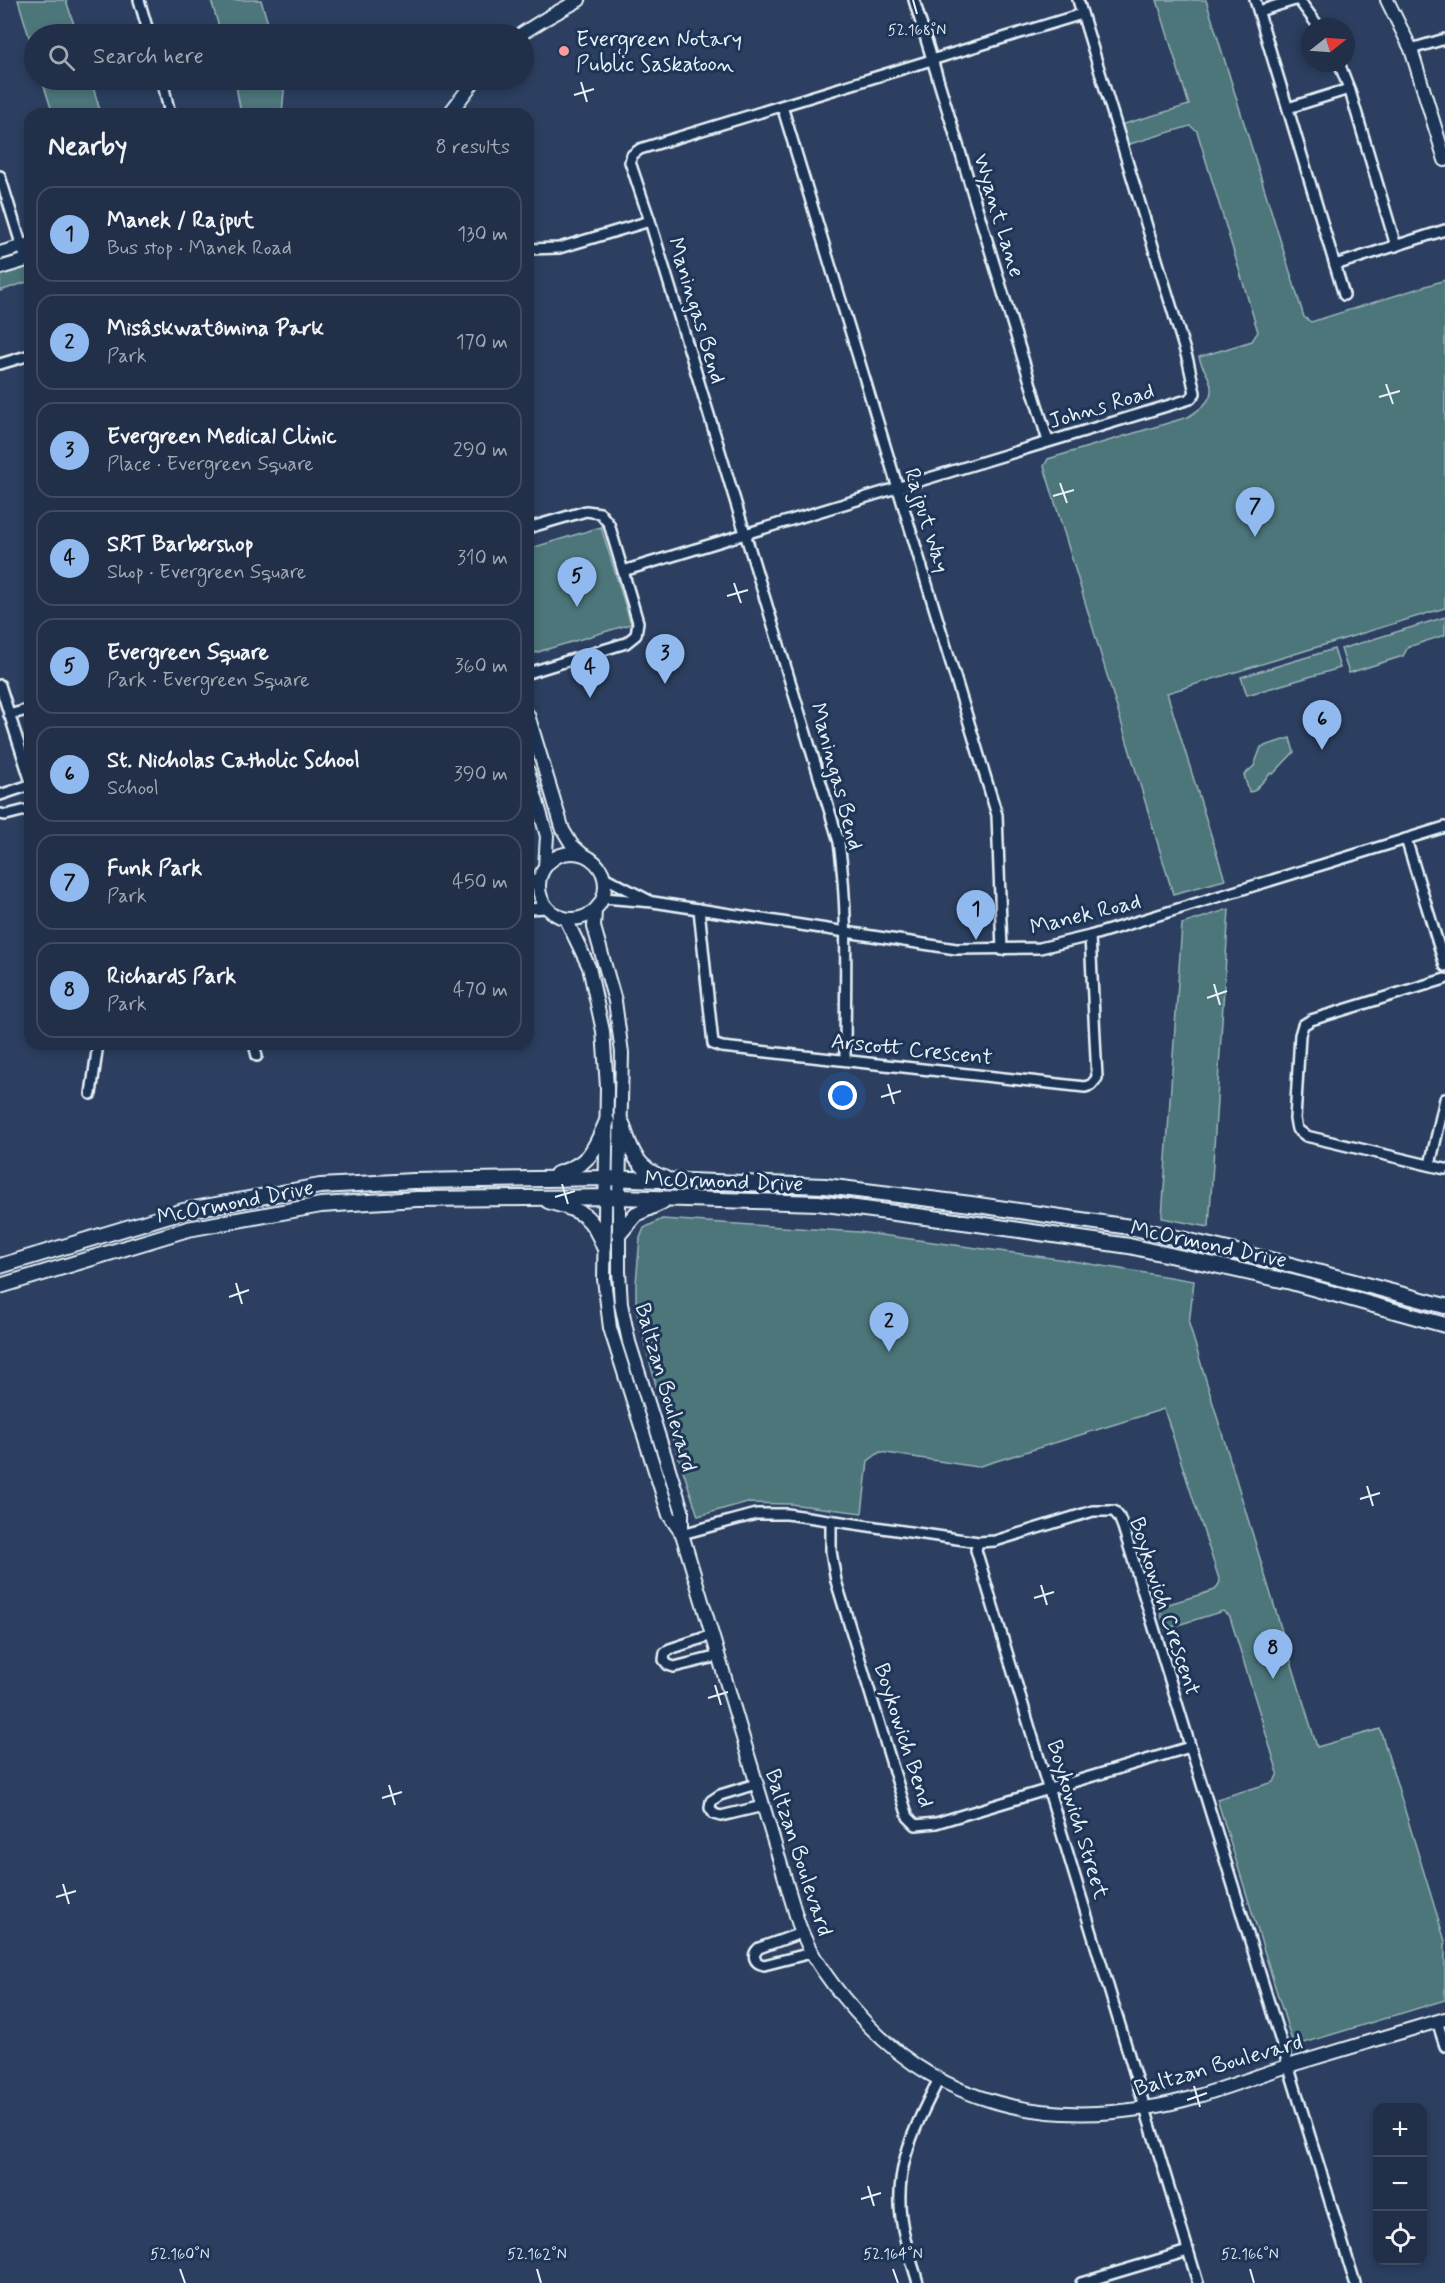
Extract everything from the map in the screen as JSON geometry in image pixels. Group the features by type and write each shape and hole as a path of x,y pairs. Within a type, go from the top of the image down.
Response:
{"main road":[{"path":"543,1178 572,1170 586,1160 593,1152 607,1121"},
{"path":"622,1123 629,1146 638,1162 655,1175 677,1182"},
{"name":"McOrmond Drive","path":"0,1266 183,1211 320,1186 413,1181 612,1178 825,1186 1130,1227 1283,1263 1445,1306"},
{"path":"532,1196 579,1211 594,1224 604,1247"},
{"name":"McOrmond Drive","path":"0,1286 188,1229 321,1204 532,1196 612,1197 818,1203 1118,1245 1291,1282 1445,1324"},
{"path":"619,1234 636,1214 667,1200"}],"street":[{"path":"139,0 146,24"},
{"path":"534,26 579,0"},
{"name":"Wyant Lane","path":"914,0 1048,441"},
{"name":"Johns Road","path":"623,572 1190,399 1195,393 1184,349 1078,0"},
{"path":"1255,0 1344,295"},
{"path":"1259,11 1297,0 1312,18"},
{"path":"1387,0 1411,49 1445,160"},
{"name":"Maningas Bend","path":"845,1060 845,933 842,864 834,819 630,162 632,155 640,149 1082,14"},
{"path":"1411,49 1445,39"},
{"path":"1342,72 1396,246"},
{"path":"1288,108 1349,89"},
{"path":"164,90 169,108"},
{"path":"454,108 467,90"},
{"name":"Rajput Way","path":"782,106 997,816 1002,950"},
{"path":"0,176 24,240"},
{"path":"534,249 560,248 650,221"},
{"path":"1335,265 1445,230"},
{"path":"0,253 24,246"},
{"path":"0,268 24,260"},
{"path":"0,364 24,357"},
{"path":"534,526 586,511 600,513 609,524 638,622 636,635 632,639 534,671"},
{"path":"0,685 24,761"},
{"path":"9,715 24,711"},
{"path":"534,735 563,830 572,845 600,868 606,888 595,911 576,920 566,919 547,908 534,909"},
{"path":"0,795 24,787"},
{"path":"534,793 546,836 540,892 547,908"},
{"path":"0,814 6,815 24,810"},
{"name":"Manek Road","path":"603,898 652,902 956,949 1040,948 1090,936 1445,827"},
{"path":"1406,839 1445,966"},
{"path":"534,881 562,855 573,853 583,855"},
{"name":"Manek Road","path":"604,877 652,902"},
{"name":"Arscott Crescent","path":"699,909 713,1044 722,1047 1085,1086 1091,1085 1097,1078 1090,936"},
{"path":"595,911 594,927 613,993 621,1036 622,1123 612,1178"},
{"name":"Baltzan Boulevard","path":"566,919 589,967 599,1008 605,1057 612,1178 612,1197 604,1247 606,1304 615,1349 669,1515 682,1534"},
{"path":"1445,979 1311,1020 1303,1025 1300,1035 1294,1119 1297,1129 1306,1136 1445,1169"},
{"path":"91,1094 97,1050"},
{"path":"256,1050 257,1056"},
{"path":"1430,1165 1445,1099"},
{"name":"Baltzan Boulevard","path":"612,1197 619,1234 619,1287 625,1324 682,1510 682,1534 801,1933 833,1983 878,2035 896,2051 939,2079 979,2098 1036,2112 1070,2114 1146,2108 1217,2090 1287,2066 1441,2020"},
{"name":"Boykowich Crescent","path":"682,1534 756,1514 787,1514 978,1542 995,1541 1093,1511 1114,1511 1123,1527 1355,2283"},
{"name":"Boykowich Bend","path":"831,1521 831,1551 836,1581 908,1817 916,1825 936,1823 1049,1790"},
{"name":"Boykowich Street","path":"978,1542 976,1550 1198,2283"},
{"path":"712,1635 669,1649 665,1653 664,1660 668,1665 674,1667 719,1656"},
{"path":"1049,1790 1190,1747"},
{"path":"756,1784 717,1797 711,1801 710,1808 714,1814 721,1816 763,1806"},
{"path":"801,1933 759,1948 755,1953 755,1959 764,1965 812,1953"},
{"path":"1441,2020 1445,2046"},
{"path":"918,2283 903,2230 900,2180 909,2140 939,2079"},
{"path":"1081,2283 1188,2251"}],"green space":[{"path":"18,0 66,0 74,24 25,24"},
{"path":"211,0 261,0 268,24 218,24"},
{"path":"1157,0 1206,0 1304,317 1311,322 1445,280 1445,608 1167,693 1225,880 1173,894 1044,466 1048,459 1188,417 1207,402 1211,392 1209,379 1199,357 1252,341 1258,332 1197,131 1190,126 1123,146 1117,126 1189,105"},
{"path":"45,90 94,90 99,108 51,108"},
{"path":"237,90 284,90 283,108 240,108"},
{"path":"24,268 24,283 0,291 0,275"},
{"path":"601,527 631,624 534,653 534,547"},
{"path":"1445,617 1445,635 1408,647 1403,656 1349,673 1341,649"},
{"path":"1334,649 1340,668 1247,695 1241,677"},
{"path":"1290,738 1294,752 1254,791 1249,792 1244,775 1254,766 1261,747"},
{"path":"1229,909 1209,1227 1162,1218 1182,924"},
{"path":"662,1219 859,1232 1066,1260 1194,1281 1189,1324 1317,1747 1380,1729 1445,1941 1445,2000 1301,2044 1292,2041 1217,1799 1274,1782 1278,1773 1230,1617 1223,1611 1165,1629 1159,1607 1215,1590 1220,1582 1164,1409 977,1467 880,1452 868,1461 862,1513 790,1504 744,1503 698,1516 659,1397 636,1309 640,1238 644,1228"}],"place":[{"name":"Evergreen Notary Public Saskatoon","path":"564,51"},
{"name":"Funk Park","path":"1255,537"},
{"name":"Evergreen Square","path":"577,607"},
{"name":"Evergreen Medical Clinic","path":"665,684"},
{"name":"SRT Barbershop","path":"590,698"},
{"name":"St. Nicholas Catholic School","path":"1322,750"},
{"name":"Manek / Rajput","path":"976,940"},
{"name":"Misâskwatômina Park","path":"889,1352"},
{"name":"Richards Park","path":"1273,1679"}]}
